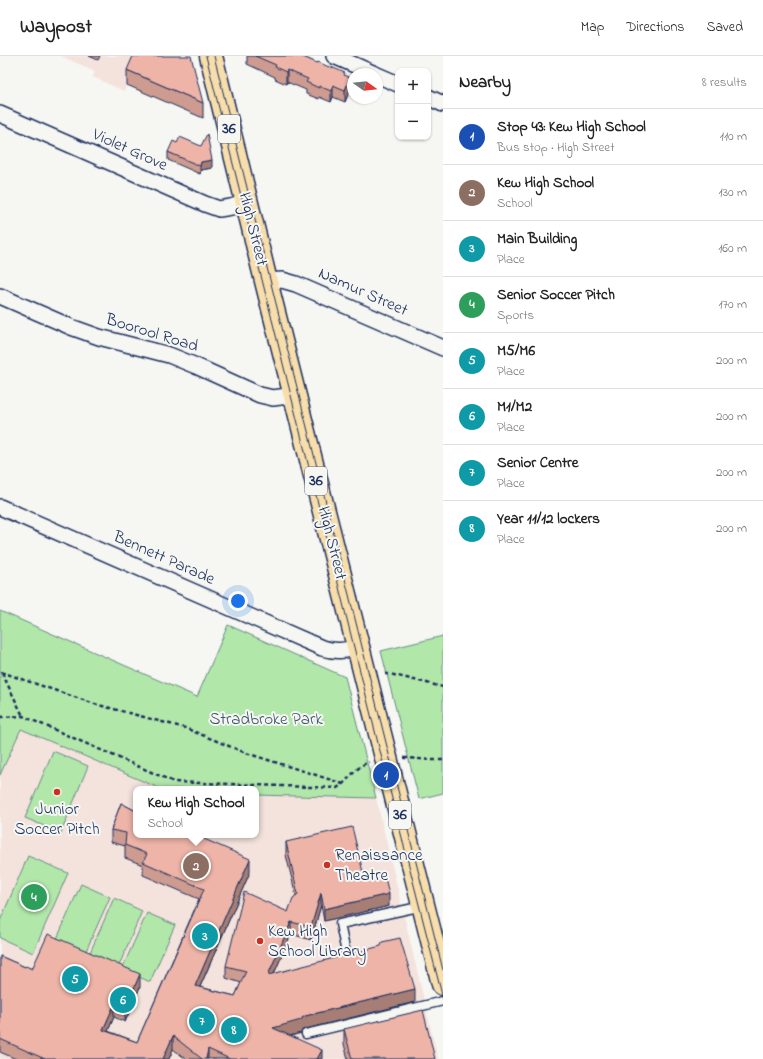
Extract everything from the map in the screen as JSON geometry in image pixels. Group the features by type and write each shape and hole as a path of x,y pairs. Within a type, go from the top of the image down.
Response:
{"main road":[{"name":"High Street","path":"211,56 266,281 443,984"}],"street":[{"path":"334,56 362,68"},
{"path":"383,77 395,83"},
{"path":"431,98 443,104"},
{"name":"Violet Grove","path":"0,114 205,204 219,208 232,207 247,202"},
{"name":"Namur Street","path":"266,281 282,280 296,284 443,348"},
{"name":"Boorool Road","path":"0,296 99,337 168,355 260,395 273,398 295,395"},
{"name":"Bennett Parade","path":"0,507 322,648 339,651 358,647"}],"lane":[{"path":"346,953 340,924 424,906"},
{"path":"306,1034 443,1001"}],"path":[{"path":"1,671 95,704 185,728 246,753 343,784"},
{"path":"1,671 23,716"},
{"path":"385,674 443,687"},
{"path":"0,717 23,716 174,782 337,788 362,765 369,762 370,768 407,758 443,760"}],"shaded area":[{"path":"61,56 188,56 205,119 127,85 124,91 93,77 95,71"},
{"path":"21,729 154,786 133,786 133,838 259,838 259,795 376,798 438,1059 0,1059 0,775"}],"green space":[{"name":"Stradbroke Park","path":"0,611 197,697 228,625 345,677 376,798 259,795 259,786 154,786 21,729 0,775"},
{"path":"443,636 443,793 419,799 381,651"},
{"name":"Junior Soccer Pitch","path":"53,751 88,766 61,833 25,818"},
{"path":"28,856 68,873 33,953 0,938 0,921"},
{"path":"81,884 110,897 85,953 56,941"},
{"path":"114,898 142,911 118,968 89,955"},
{"path":"147,913 175,925 150,982 122,969"}],"building":[{"path":"133,56 191,56 203,103 127,70"},
{"path":"255,56 301,56 345,73 344,75 347,76 347,85 345,90 333,85 331,91 319,86 319,88 306,82 308,79 287,70 286,72 275,67 276,65"},
{"path":"207,134 212,160 201,162 200,166 168,152 173,141 177,143 180,137 201,146"},
{"path":"121,803 133,809 133,838 202,838 250,859 195,986 235,996 246,971 226,966 244,892 288,912 293,898 298,894 286,842 352,827 363,872 365,871 366,877 374,875 375,880 385,878 389,894 324,909 321,893 311,927 291,922 268,975 381,946 382,942 400,938 415,989 305,1016 301,1020 273,1028 322,1050 317,1059 230,1059 208,1049 206,1059 202,1059 173,1036 163,1059 45,1059 0,1039 0,956 32,969 48,934 140,974 125,1009 114,1005 103,1030 137,1042 204,889 143,862 147,854 125,845 126,833 111,830"},
{"path":"423,1010 435,1059 352,1059 344,1029"}],"tram line":[{"path":"206,56 443,999"},
{"path":"214,56 443,970"}],"place":[{"name":"Stop 43: Kew High School","path":"386,775"},
{"name":"Junior Soccer Pitch","path":"57,792"},
{"name":"Renaissance Theatre","path":"327,865"},
{"name":"Kew High School","path":"196,866"},
{"name":"Senior Soccer Pitch","path":"34,897"},
{"name":"Main Building","path":"205,936"},
{"name":"Kew High School Library","path":"260,941"},
{"name":"M5/M6","path":"75,979"},
{"name":"M1/M2","path":"123,1000"},
{"name":"Senior Centre","path":"202,1021"},
{"name":"Year 11/12 lockers","path":"234,1030"}]}
